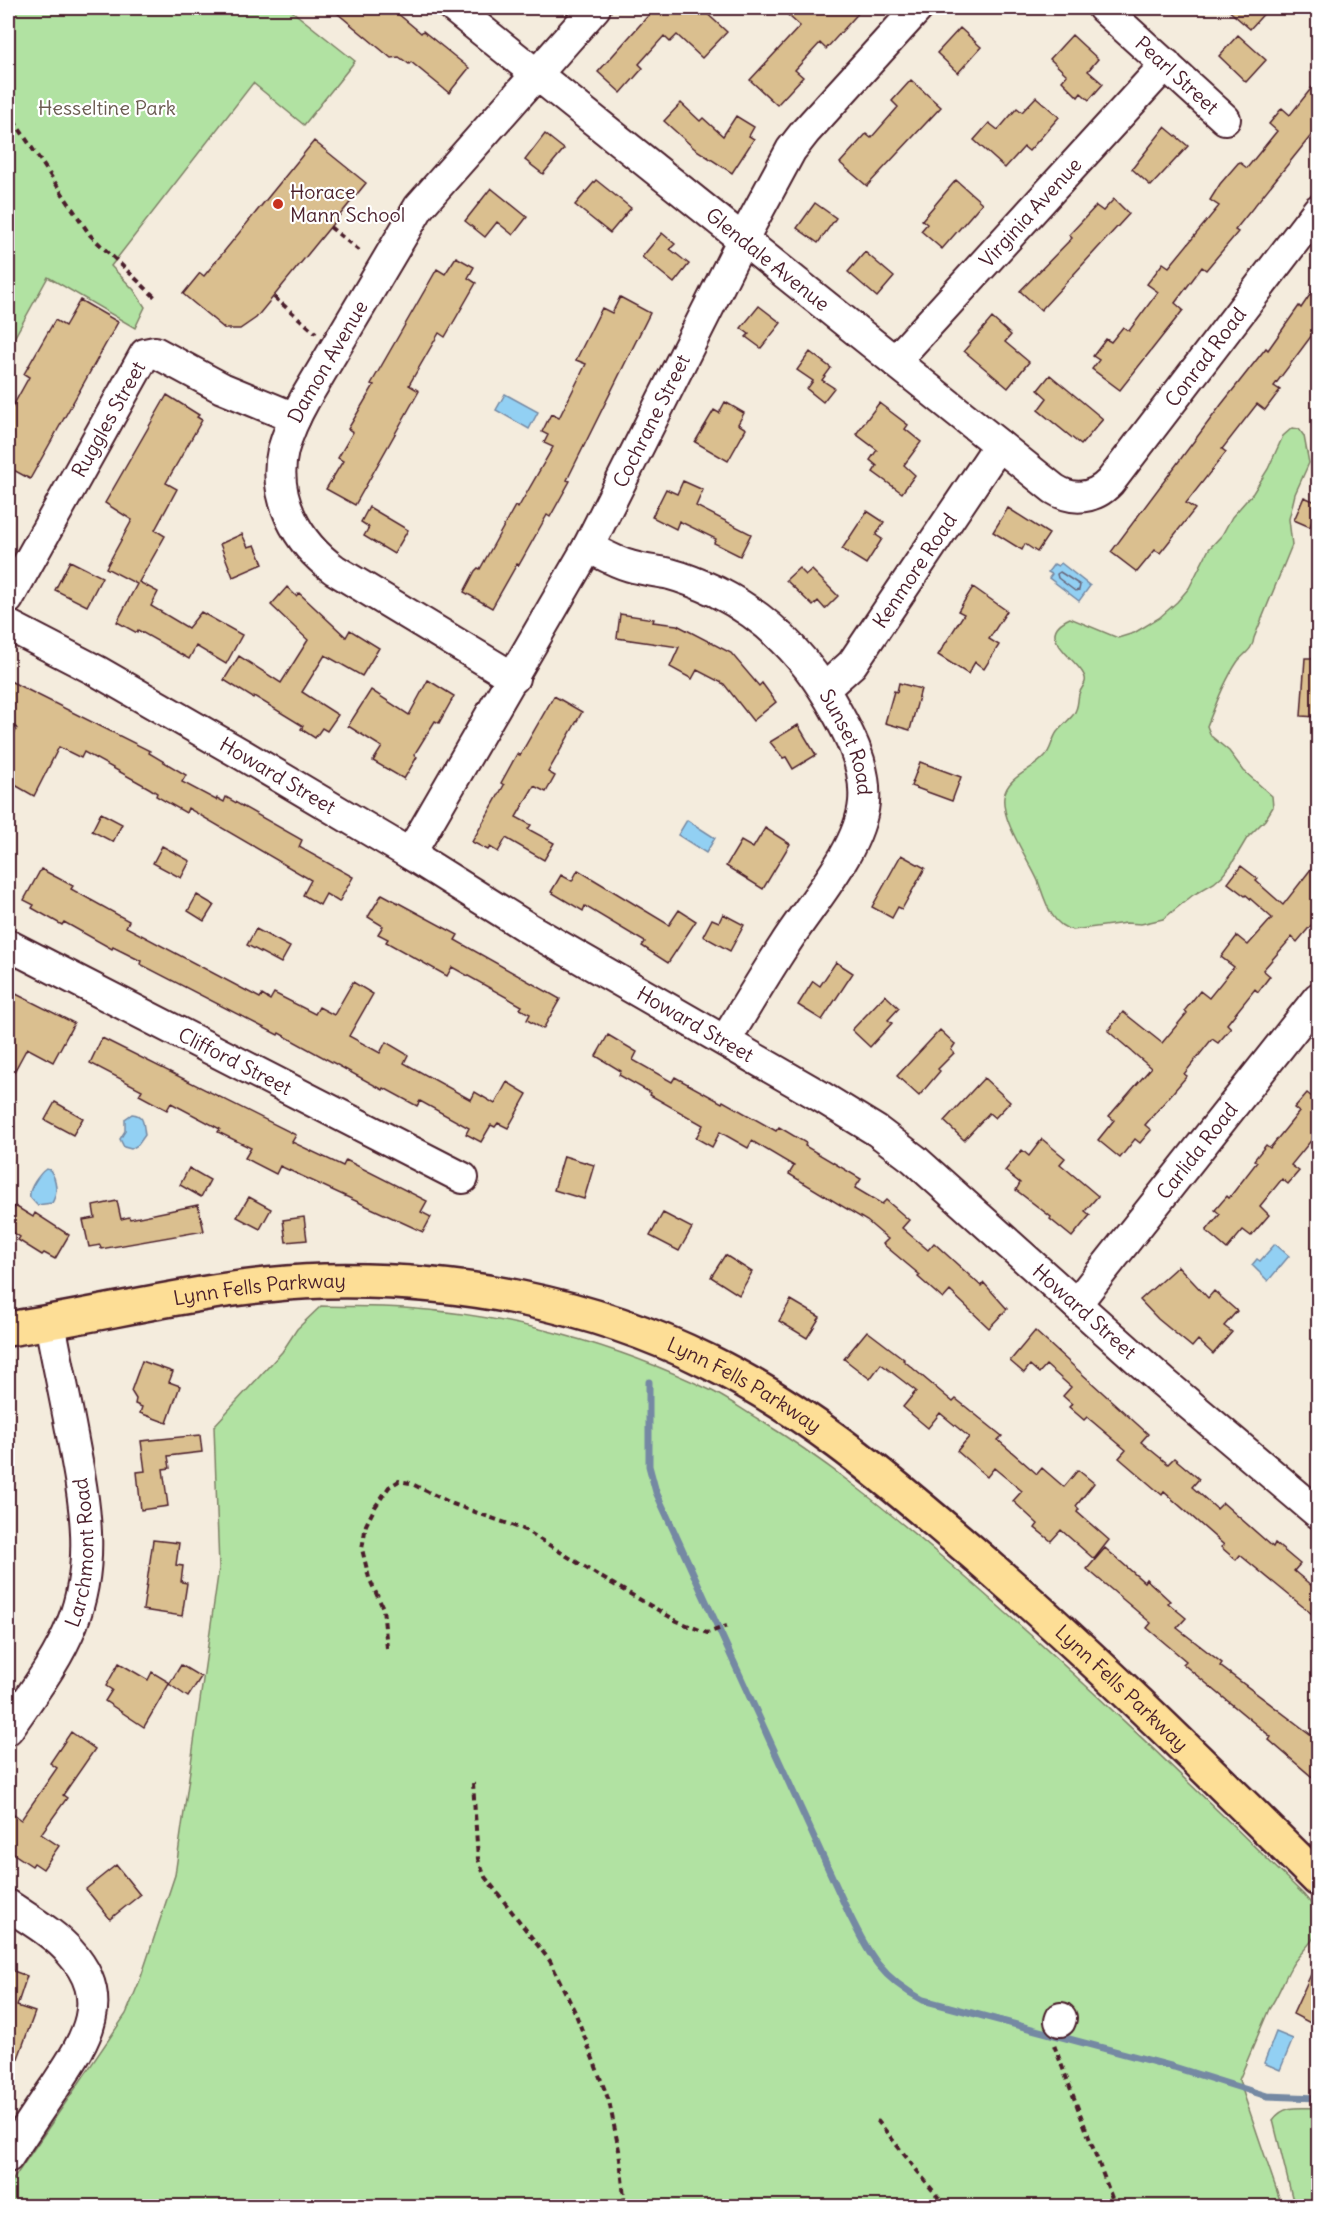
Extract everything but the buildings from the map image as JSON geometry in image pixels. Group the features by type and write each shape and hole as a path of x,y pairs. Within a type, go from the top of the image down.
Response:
{"main road":[{"name":"Lynn Fells Parkway","path":"8,1328 50,1323 240,1287 324,1281 391,1282 460,1288 531,1300 603,1319 675,1346 733,1374 789,1407 915,1502 1054,1623 1318,1879"}],"street":[{"name":"Glendale Avenue","path":"454,8 999,445 1060,492 1073,497 1087,496"},
{"name":"Damon Avenue","path":"514,678 334,570 309,547 290,518 282,485 283,451 295,418 425,199 595,8"},
{"name":"Cochrane Street","path":"410,854 588,547 743,239 795,144 918,8"},
{"name":"Pearl Street","path":"1103,8 1225,119"},
{"name":"Virginia Avenue","path":"895,361 1166,64"},
{"name":"Conrad Road","path":"1087,496 1100,491 1110,482 1318,210"},
{"name":"Ruggles Street","path":"8,599 145,354 155,352 222,388 295,418"},
{"name":"Kenmore Road","path":"824,689 852,664 999,445"},
{"name":"Sunset Road","path":"588,547 626,565 687,580 716,591 758,617 788,644 824,689 851,738 860,763 864,791 860,823 846,852 785,943 725,1041"},
{"name":"Howard Street","path":"8,625 143,696 410,854 528,928 877,1131 902,1148 1163,1382 1318,1513"},
{"name":"Clifford Street","path":"8,945 463,1178"},
{"name":"Carlida Road","path":"1076,1304 1318,998"},
{"name":"Larchmont Road","path":"8,1729 52,1663 65,1639 79,1605 86,1569 86,1515 50,1323"},
{"path":"8,1905 72,1953 88,1981 92,2013 83,2043 8,2157"}],"path":[{"path":"8,112 90,235 157,299"},
{"path":"330,227 382,268"},
{"path":"274,297 335,349"},
{"path":"387,1648 383,1608 369,1578 362,1549 366,1525 375,1507 389,1487 399,1481 410,1483 453,1504 525,1530 677,1621 707,1633 727,1626"},
{"path":"473,1784 478,1859 485,1877 550,1961 575,2012 609,2101 619,2150 625,2206"},
{"path":"1058,2028 1115,2206"},
{"path":"877,2120 945,2206"}],"green space":[{"name":"Hesseltine Park","path":"8,8 288,8 355,61 304,125 253,83 111,266 134,290 145,307 135,328 48,277 8,349"},
{"path":"1292,428 1299,429 1304,436 1309,463 1295,494 1289,519 1292,545 1252,645 1229,676 1207,726 1211,736 1229,751 1244,771 1272,796 1273,807 1265,820 1247,838 1222,876 1163,919 1141,924 1126,923 1073,930 1065,928 1054,918 1046,904 1038,881 1011,829 1004,807 1004,797 1010,784 1047,754 1057,732 1073,715 1085,682 1084,675 1063,651 1055,634 1059,626 1070,618 1118,638 1134,633 1159,618 1189,588 1209,549 1253,493 1268,469 1283,436"},
{"path":"321,1306 394,1307 483,1317 523,1325 562,1334 638,1359 712,1391 782,1434 830,1467 876,1503 990,1598 1126,1723 1304,1895 1318,1914 1319,1922 1315,1936 1288,1972 1269,2009 1239,2080 1282,2206 8,2206 8,2187 126,2014 140,1980 175,1875 219,1568 214,1426 282,1352 297,1329"},
{"path":"1318,2108 1318,2206 1298,2206 1292,2197 1273,2120 1287,2109"}],"water":[{"path":"505,394 538,412 529,429 496,410"},
{"path":"1061,563 1090,586 1079,601 1049,578 1052,574 1048,572 1054,564 1058,566"},
{"path":"687,820 715,838 706,853 678,835"},
{"path":"132,1114 141,1118 145,1135 138,1145 131,1149 124,1147 120,1139 125,1131 125,1119"},
{"path":"46,1169 50,1170 54,1178 55,1195 52,1203 37,1205 30,1197 31,1190"},
{"path":"1275,1244 1289,1256 1268,1281 1252,1265 1257,1259 1260,1261"},
{"path":"1276,2032 1293,2039 1280,2070 1264,2063"}],"waterway":[{"path":"649,1382 649,1466 656,1492 849,1914 871,1954 887,1974 923,2000 1174,2067 1267,2096 1318,2098"}],"place":[{"name":"Horace Mann School","path":"278,204"}]}
